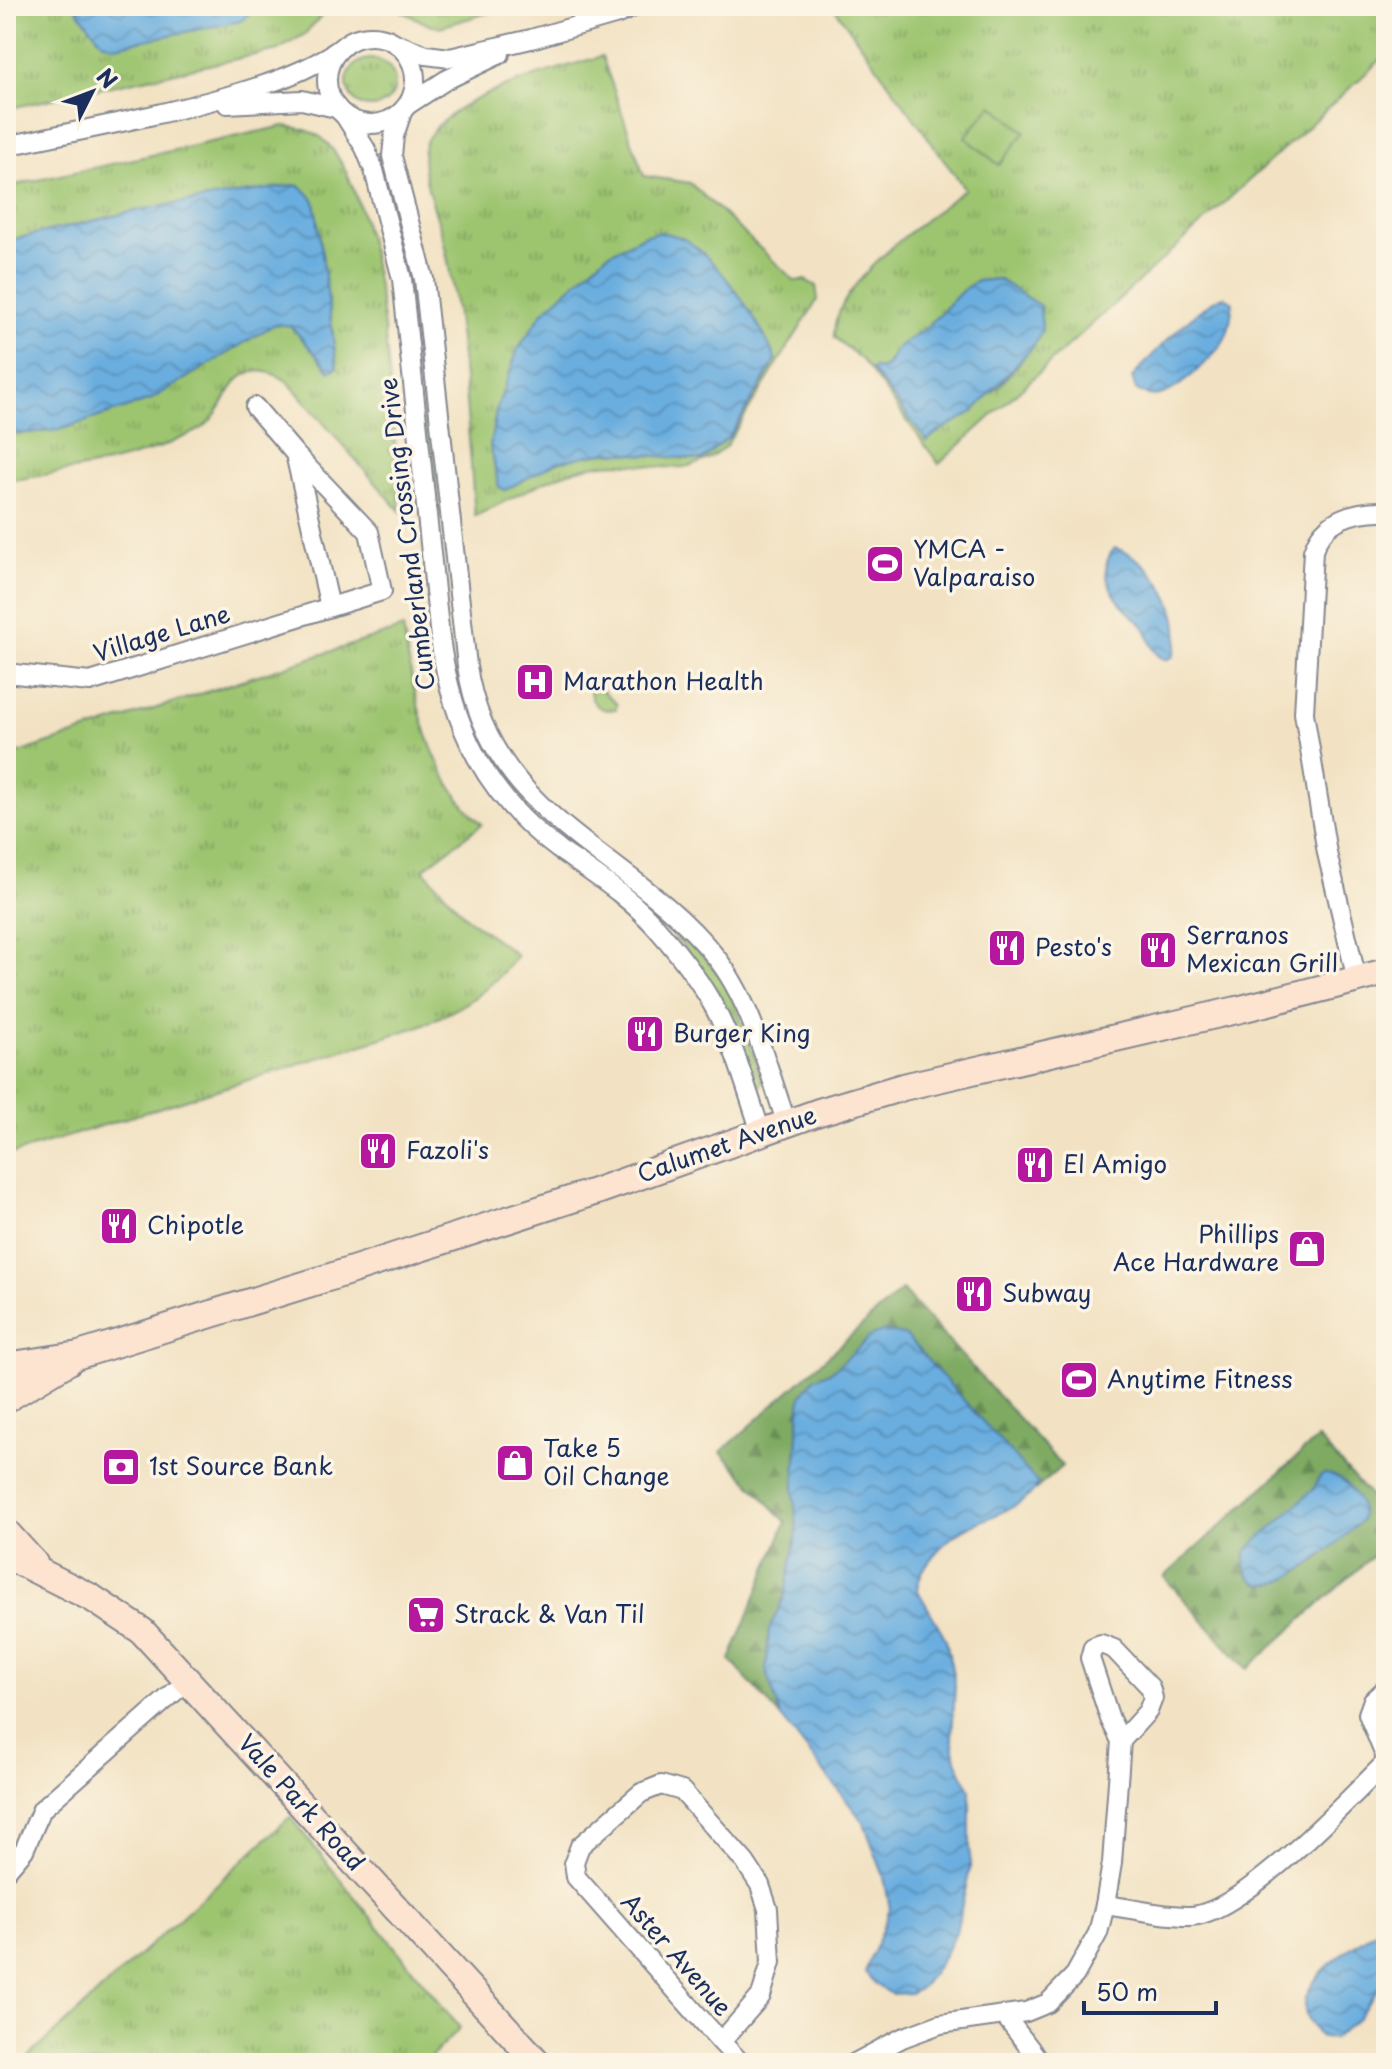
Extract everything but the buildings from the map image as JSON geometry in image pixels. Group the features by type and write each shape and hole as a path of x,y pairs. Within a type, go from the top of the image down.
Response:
{"main road":[{"name":"Calumet Avenue","path":"6,1366 79,1355 597,1191 761,1132 903,1087 1386,972"},
{"name":"Calumet Avenue","path":"6,1399 79,1355"},
{"name":"Vale Park Road","path":"6,1532 41,1572"},
{"name":"Vale Park Road","path":"6,1555 119,1614 142,1631 538,2063"}],"street":[{"path":"6,146 181,109 277,81 319,63 353,40 367,36 426,55 450,58 531,39 636,6"},
{"path":"181,109 302,100 340,112 355,122 378,124 389,121 449,79 531,39"},
{"path":"395,43 415,68 414,92 405,108"},
{"path":"340,112 330,97 327,73 332,59 341,48"},
{"name":"Cumberland Crossing Drive","path":"405,108 394,136 392,156 424,279 467,666 477,707 506,763 535,801 580,841 662,901 717,957 751,1022 787,1124"},
{"name":"Cumberland Crossing Drive","path":"340,112 365,148 374,170 402,279 440,638 446,678 457,716 485,772 510,806 556,847 630,900 661,932 699,981 728,1038 761,1132"},
{"name":"Village Lane","path":"6,673 90,682 382,591 369,532 255,407"},
{"name":"Village Lane","path":"296,455 330,607"},
{"path":"1357,980 1327,853 1304,713 1313,551 1318,536 1347,515 1386,511"},
{"path":"855,2063 902,2038 940,2024 1026,2012 1048,2003 1075,1975 1098,1933 1112,1863 1121,1741 1110,1719 1090,1658 1093,1647 1101,1644 1114,1649 1150,1687 1153,1698 1148,1711 1121,1741"},
{"path":"6,1871 24,1850 42,1809 188,1680"},
{"path":"1105,1905 1192,1917 1228,1903 1262,1880 1386,1760 1368,1714 1373,1700 1386,1689"},
{"name":"Aster Avenue","path":"721,2042 761,1996 771,1962 768,1909 760,1885 745,1862 682,1791 661,1785 641,1793 580,1846 574,1862 576,1877 721,2042 741,2063"},
{"path":"1005,2016 1041,2063"}],"green space":[{"path":"6,6 74,6 102,42 250,13 253,6 340,6 322,15 305,34 278,50 6,109"},
{"path":"392,6 511,6 440,27 429,25"},
{"path":"833,6 1382,6 1386,10 1386,55 939,464 862,360 834,337 837,316 864,275 906,235 965,189","holes":["998,279 1040,306 1042,330 1034,345 999,387 927,440 872,369 885,367 897,348 928,326 962,291 977,281"]},
{"path":"602,56 644,176 690,183 795,281 805,280 816,286 818,299 726,446 709,458 677,468 609,463 590,466 546,481 475,516 456,307 443,238 425,173 424,148 428,138 442,122 483,96","holes":["645,235 688,459 621,453 588,454 556,463 505,489 499,487 490,446 543,312 606,255"]},
{"path":"371,59 388,66 395,83 388,100 371,107 354,100 347,83 354,66"},
{"path":"992,105 1025,132 999,165 965,137"},
{"path":"284,126 308,131 328,144 347,175 363,217 383,318 400,511 289,383 276,375 260,371 249,373 236,382 203,428 165,446 98,465 6,481 6,435 59,430 150,400 275,324 291,326 330,371 337,367 315,202 144,209 6,241 6,187"},
{"path":"383,162 404,232 418,300 441,520 433,500 401,238"},
{"path":"403,628 412,681 436,759 448,782 482,824 423,869 467,918 517,955 473,999 417,1027 6,1156 6,757"},
{"path":"591,684 595,684 617,704 616,709 604,709 595,704"},
{"path":"674,936 702,955 725,985 746,1032 762,1080 760,1086 753,1081 719,993"},
{"path":"902,1290 1062,1466 1035,1490 1038,1483 871,1337 834,1370 814,1379 801,1396 794,1488 797,1531 785,1595 769,1631 766,1670 781,1717 730,1660 786,1522 721,1452"},
{"path":"1318,1438 1386,1514 1386,1544 1247,1669 1164,1577","holes":["1319,1478 1339,1478 1354,1497 1361,1521 1317,1560 1273,1584 1247,1550 1313,1490"]},
{"path":"290,1817 460,2028 425,2063 22,2063"}],"water":[{"path":"74,6 253,6 241,21 115,46 102,42"},
{"path":"301,186 315,201 337,368 330,371 291,326 275,324 150,400 59,430 6,435 6,241 144,209"},
{"path":"660,232 684,239 725,276 760,328 776,360 730,436 702,460 610,452 557,462 505,490 499,487 490,446 496,411 518,349 543,312 606,255 645,235"},
{"path":"998,279 1040,306 1042,330 1034,345 974,411 927,441 871,369 886,367 897,348 928,326 962,291 977,281"},
{"path":"1224,296 1233,302 1228,329 1225,338 1205,362 1187,380 1168,392 1154,396 1136,390 1132,378 1151,357 1188,320"},
{"path":"1115,548 1144,564 1166,592 1177,625 1173,657 1164,660 1155,652 1143,626 1111,588 1106,572"},
{"path":"885,1331 906,1336 1038,1483 1033,1492 1016,1505 972,1525 948,1541 927,1564 919,1581 917,1589 946,1639 955,1685 952,1738 956,1760 970,1790 970,1869 956,1932 941,1961 922,1987 910,1994 893,1995 875,1984 865,1972 890,1909 884,1877 864,1823 781,1717 766,1670 769,1630 785,1595 797,1531 794,1488 801,1396 814,1379 834,1370 871,1336"},
{"path":"1324,1474 1340,1479 1352,1490 1360,1505 1361,1521 1325,1553 1291,1576 1262,1585 1252,1579 1245,1565 1247,1550 1313,1490"},
{"path":"1386,1924 1386,1979 1356,2020 1333,2039 1319,2036 1305,2012 1307,1995 1313,1983 1335,1960"}],"place":[{"name":"YMCA - Valparaiso","path":"885,564"},
{"name":"Marathon Health","path":"535,682"},
{"name":"Pesto's","path":"1007,948"},
{"name":"Serranos Mexican Grill","path":"1158,950"},
{"name":"Burger King","path":"645,1034"},
{"name":"Fazoli's","path":"378,1151"},
{"name":"El Amigo","path":"1035,1165"},
{"name":"Chipotle","path":"119,1226"},
{"name":"Phillips Ace Hardware","path":"1307,1249"},
{"name":"Subway","path":"974,1294"},
{"name":"Anytime Fitness","path":"1079,1380"},
{"name":"Take 5 Oil Change","path":"515,1463"},
{"name":"1st Source Bank","path":"121,1467"},
{"name":"Strack & Van Til","path":"426,1615"}]}
